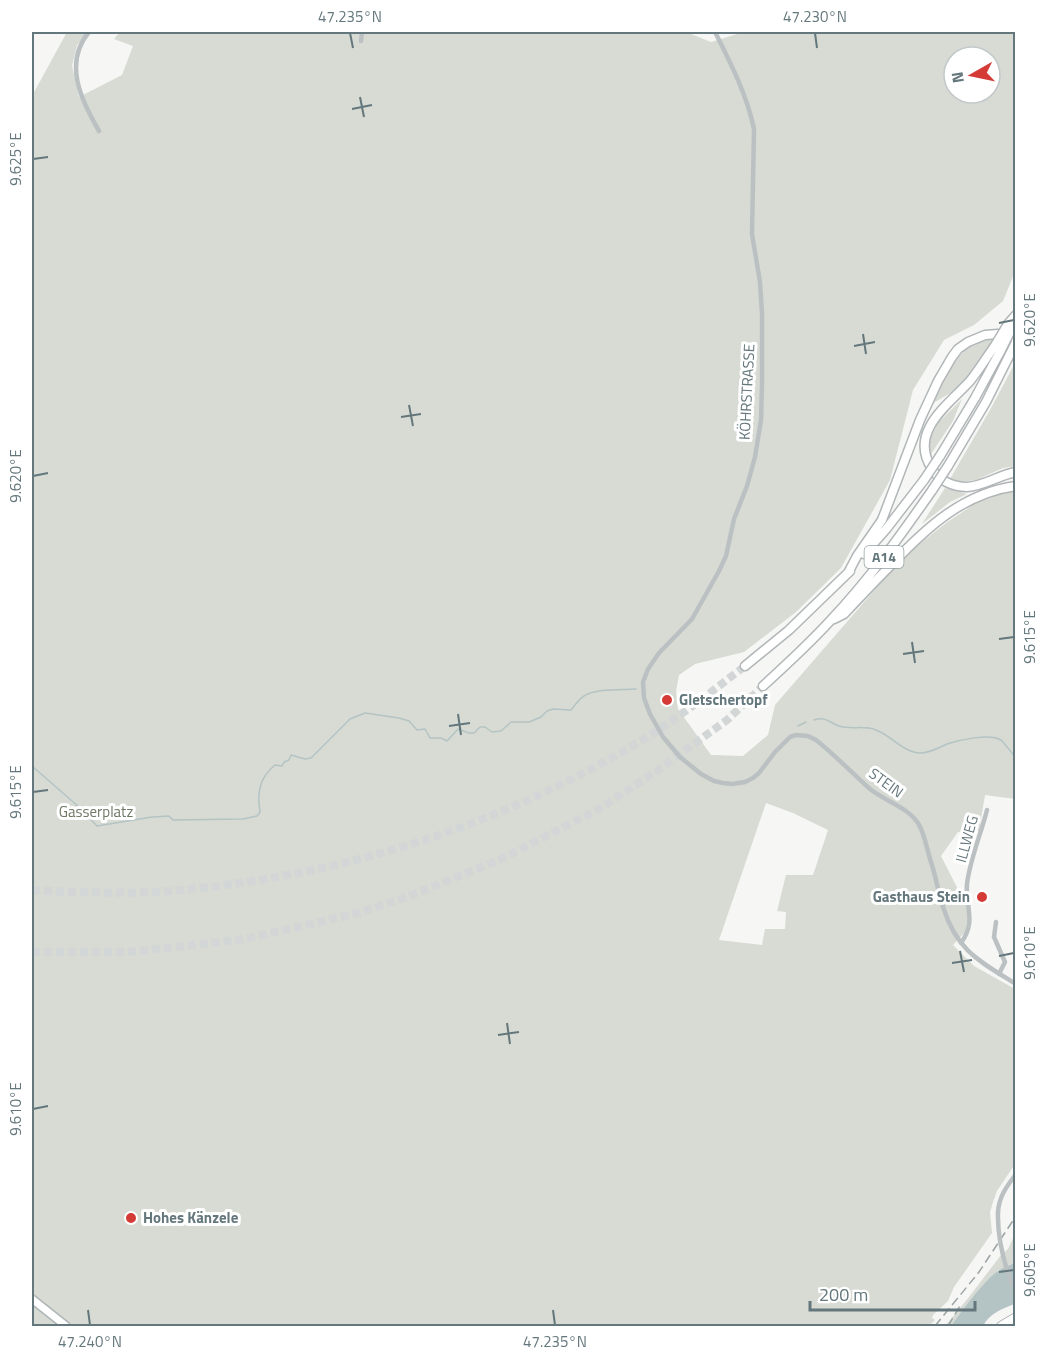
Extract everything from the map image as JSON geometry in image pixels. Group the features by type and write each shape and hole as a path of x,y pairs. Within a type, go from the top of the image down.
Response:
{"highway":[{"path":"1012,323 1016,315"},
{"name":"A14","path":"745,666 789,630 848,573 887,528 940,456 975,398 1012,323"},
{"path":"848,573 856,556 882,520 920,420 952,357 968,342 985,335 998,334 1016,340"},
{"name":"A14","path":"763,686 831,620 888,552 948,466 986,402 1016,340"},
{"path":"998,348 934,419 927,433 925,453 935,474 948,483 958,486 976,486 1016,471"},
{"path":"831,620 844,614 910,545 955,507 988,492 1016,486"}],"main road":[{"path":"32,1299 66,1326"},
{"path":"1001,1326 1016,1317"}],"street":[{"path":"89,32 80,44 75,68 80,91 99,131"},
{"path":"361,41 362,32"},
{"name":"KÖHRSTRASSE","path":"680,757 663,737 650,714 644,698 643,682 648,669 659,653 692,619 726,556 734,519 755,457 761,420 762,314 760,282 752,234 754,129 751,115 716,32"},
{"name":"STEIN","path":"680,757 714,781 732,784 753,778 790,737 808,736 816,740 880,797 915,819 921,827 942,906 951,927 961,943 978,961 1016,984"},
{"name":"ILLWEG","path":"961,943 968,934 969,926 967,884 987,810"},
{"path":"996,922 994,937 1005,962 999,974"},
{"path":"1016,1174 1000,1198 998,1212 1001,1250 1016,1295"}],"green space":[{"name":"Gasserplatz","path":"67,32 88,32 77,45 72,66 79,97 122,75 133,46 114,39 120,32 143,34 145,32 686,32 711,42 744,32 1015,32 1016,269 1003,301 974,325 944,340 913,390 890,480 841,568 796,612 744,652 695,664 679,675 676,691 678,709 711,755 743,756 768,735 775,705 904,556 979,501 1015,490 1015,799 985,795 979,831 958,832 941,856 968,909 966,931 953,945 974,966 1015,989 1015,1164 997,1191 993,1202 990,1212 992,1233 954,1287 948,1301 933,1315 932,1318 935,1320 931,1326 32,1326 32,96","holes":["766,803 828,830 813,875 786,875 777,911 786,912 785,929 765,929 762,945 719,940"]},
{"path":"994,338 980,361 957,389 930,405 955,360 974,342"},
{"path":"1015,363 1015,466 1003,468 976,480 961,482 950,479 990,410"},
{"path":"962,399 953,421 931,454 928,442 938,423"},
{"path":"945,488 967,494 950,502 922,524"},
{"path":"1015,1234 1015,1263 992,1275 951,1326 945,1326 1008,1249"}],"shaded area":[{"path":"1015,1263 1015,1304 993,1315 983,1326 951,1326 992,1275"}],"waterway":[{"path":"32,766 97,826 169,816 173,820 243,819 257,816 260,812 260,786 265,775 275,765 282,766 291,755 305,759 311,758 350,719 365,713 409,721 417,730 425,729 430,738 441,738 447,741 458,729 469,733 474,733 480,727 485,727 492,732 501,731 511,722 529,722 553,709 571,710 580,699 589,693 636,689"},
{"path":"814,720 825,719 844,727 867,728 882,732 908,750 921,753 966,739 996,738 1001,740 1016,758"},
{"path":"798,726 806,722"}],"tunnel":[{"path":"32,890 111,893 190,889 308,871 422,841 533,798 587,771 639,742 693,706 745,666"},
{"path":"32,952 127,952 243,939 357,913 407,897 499,860 599,809 727,720 763,686"}],"railway":[{"path":"935,1326 979,1272 1016,1216"},
{"path":"948,1326 960,1306"}],"place":[{"name":"Gletschertopf","path":"667,700"},
{"name":"Gasthaus Stein","path":"982,897"},
{"name":"Hohes Känzele","path":"131,1218"}]}
